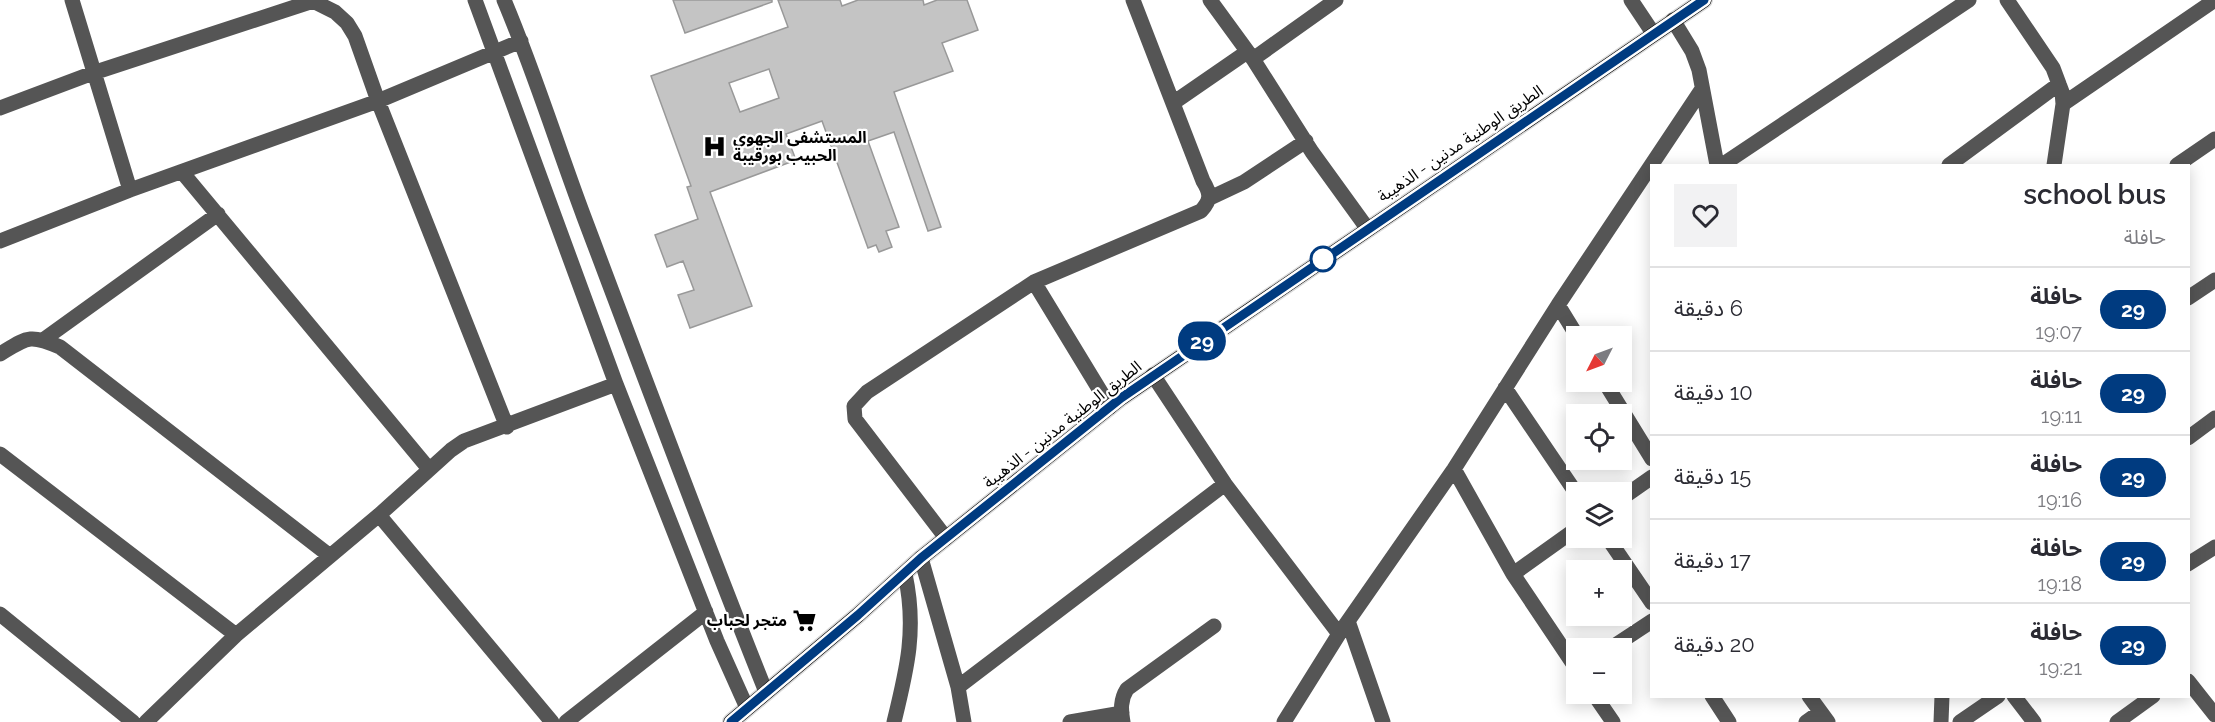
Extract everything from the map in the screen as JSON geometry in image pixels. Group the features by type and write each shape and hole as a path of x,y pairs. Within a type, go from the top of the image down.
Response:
{"main road":[{"name":"الطريق الوطنية مدنين - الذهيبة","path":"731,722 921,558 1153,375 1704,0"}],"street":[{"path":"72,0 130,190"},
{"path":"475,0 616,384 706,612 747,708"},
{"path":"504,0 639,363 766,692"},
{"path":"1133,0 1203,181 1210,192 1210,198"},
{"path":"1210,0 1367,228"},
{"path":"1173,103 1336,0"},
{"path":"1630,0 1653,33"},
{"path":"1723,164 1969,0"},
{"path":"2063,105 2215,0"},
{"path":"0,108 93,74 312,1 335,12 347,23 355,36 507,427"},
{"path":"2010,1 2053,68 2060,84 2063,105 2054,164"},
{"path":"1673,20 1692,51 1699,70 1717,164"},
{"path":"0,241 130,190 378,100 521,41"},
{"path":"1950,164 2060,84"},
{"path":"1652,164 1702,89"},
{"path":"2178,164 2215,139"},
{"path":"946,538 855,419 854,406 867,392 1034,282 1200,211 1210,198 1244,182 1306,141"},
{"path":"1284,722 1344,627 1454,469 1558,305 1650,167"},
{"path":"182,172 429,469"},
{"path":"43,340 218,214"},
{"path":"2190,297 2215,280"},
{"path":"1034,282 1110,407"},
{"path":"1558,305 1571,326"},
{"path":"0,354 25,338 43,340 60,347 330,556"},
{"path":"1153,375 1225,484 1344,627 1383,722"},
{"path":"146,722 236,635 379,515 451,450 464,441 507,427 616,384"},
{"path":"1505,388 1569,482"},
{"path":"1611,392 1650,456"},
{"path":"2190,437 2215,418"},
{"path":"0,454 236,635"},
{"path":"1454,469 1512,574 1566,653"},
{"path":"1632,491 1650,478"},
{"path":"958,687 1225,484"},
{"path":"379,515 552,722"},
{"path":"1512,574 1566,536"},
{"path":"2190,563 2215,547"},
{"path":"1614,548 1650,600"},
{"path":"921,558 958,687 964,722"},
{"path":"894,722 905,675 912,627 911,599 905,574"},
{"path":"566,722 706,612"},
{"path":"0,614 133,722"},
{"path":"1626,638 1650,622"},
{"path":"1070,722 1122,717 1123,695 1127,689 1214,626"},
{"path":"2190,684 2215,715"},
{"path":"1713,698 1729,722"},
{"path":"1806,722 1824,717 1810,698"},
{"path":"1941,722 1942,698"},
{"path":"2016,698 2034,722"},
{"path":"2117,722 2150,698"},
{"path":"1960,722 1989,699"},
{"path":"1601,704 1613,722"}],"building":[{"path":"673,0 772,0 772,2 685,33"},
{"name":"المستشفى الجهوي الحبيب بورقيبة","path":"778,0 840,0 842,6 858,0 923,0 924,5 937,0 967,0 978,30 942,43 953,71 894,92 941,227 928,231 894,132 868,141 899,227 886,231 892,247 879,252 876,245 868,248 822,121 786,134 796,160 710,192 752,306 690,328 678,295 694,290 683,261 667,267 655,235 698,219 687,187 691,186 651,76 788,27","holes":["769,69 779,98 740,112 729,83"]}],"bus line":[{"name":"29","path":"731,722 858,615 921,558 1121,398 1704,0"}],"place":[{"name":"المستشفى الجهوي الحبيب بورقيبة","path":"715,146"},
{"name":"متجر لحباب","path":"805,620"}]}
